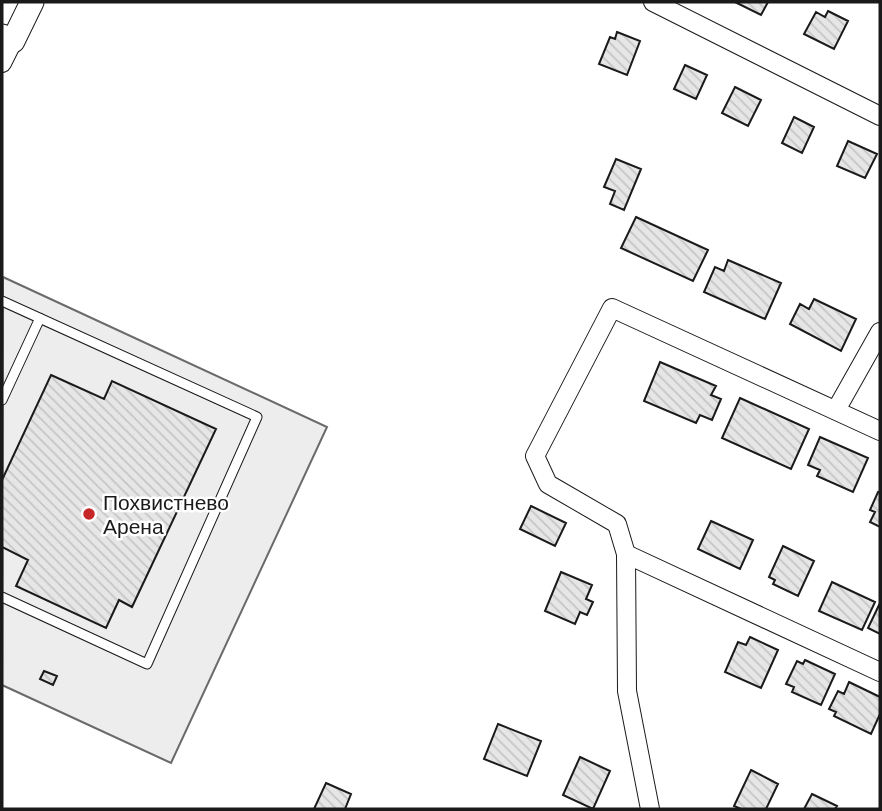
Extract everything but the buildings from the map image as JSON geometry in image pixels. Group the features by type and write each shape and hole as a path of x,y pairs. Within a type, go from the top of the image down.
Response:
{"street":[{"path":"2,64 7,39 32,2"},
{"path":"653,2 880,116"},
{"path":"653,808 627,691 626,554 617,524 548,484 535,456 612,307 880,431"},
{"path":"836,410 880,332"},
{"path":"626,554 880,672"}],"lane":[{"path":"2,301 257,417 146,664 2,597"},
{"path":"2,400 40,318"}],"shaded area":[{"path":"3,277 327,427 171,763 2,685"}],"place":[{"name":"Похвистнево Арена","path":"89,514"}]}
